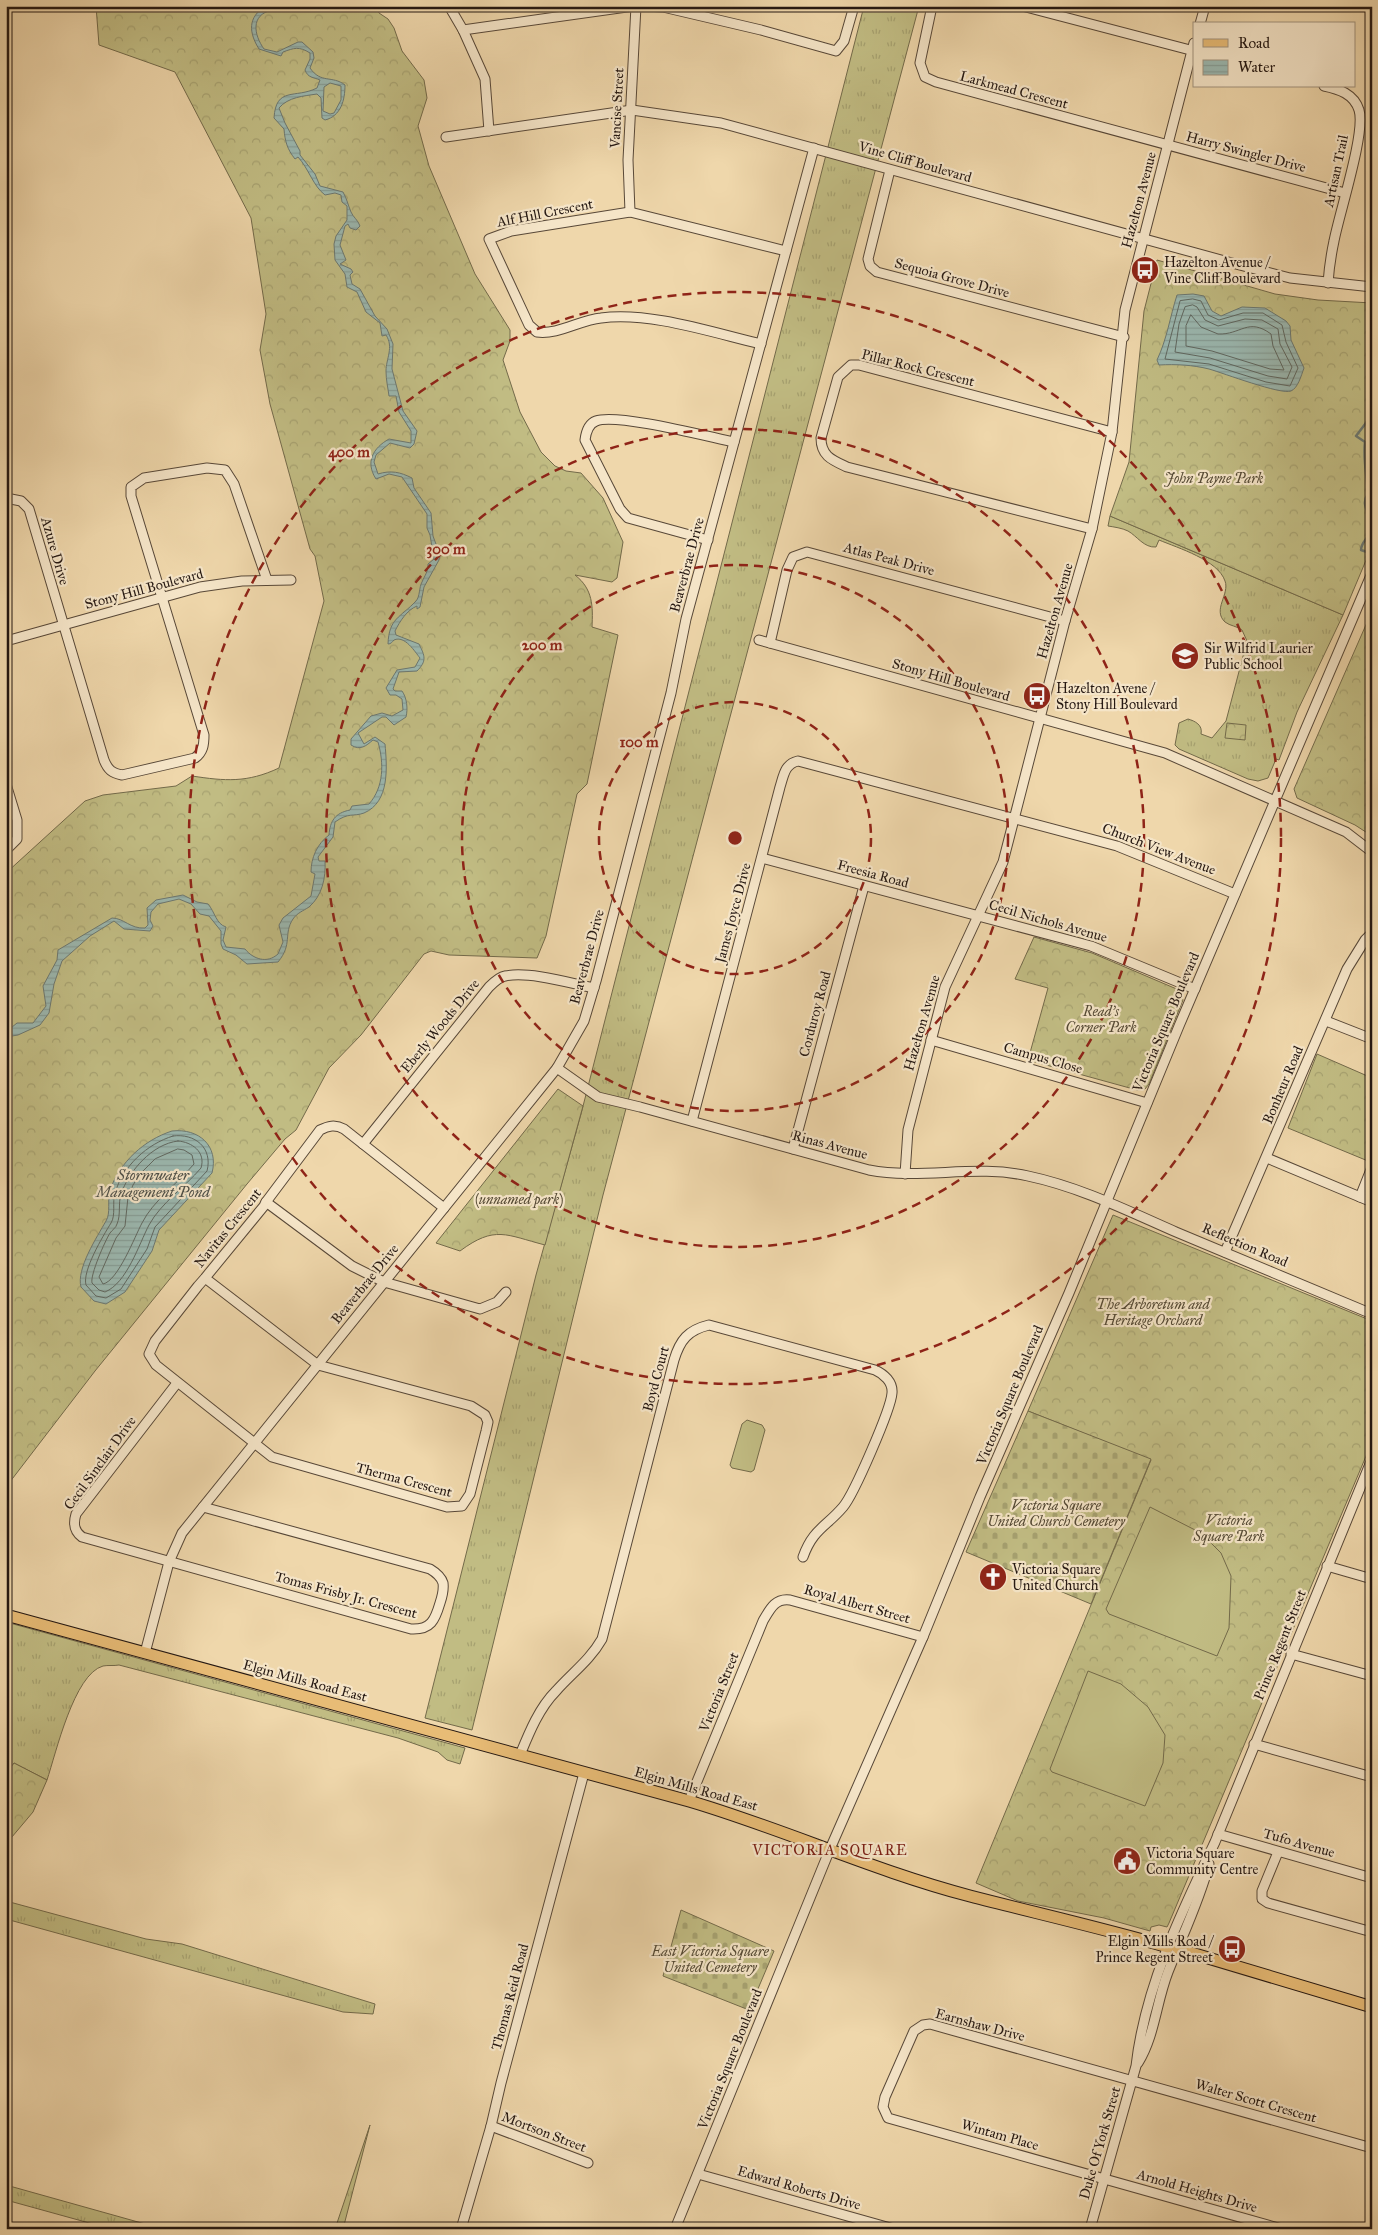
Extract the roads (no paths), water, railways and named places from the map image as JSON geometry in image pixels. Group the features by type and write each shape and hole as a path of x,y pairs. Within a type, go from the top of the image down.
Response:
{"main road":[{"name":"Elgin Mills Road East","path":"6,1615 689,1801 970,1896 1173,1948 1277,1978 1315,1992 1372,2007"}],"street":[{"path":"449,6 463,30 485,79 489,131"},
{"path":"463,30 635,6"},
{"name":"Vancise Street","path":"630,212 628,160 632,110 635,6"},
{"path":"644,6 663,7 836,50 844,41 854,6"},
{"name":"Larkmead Crescent","path":"932,6 920,63 925,77 936,82 1168,146"},
{"path":"1022,6 1193,48"},
{"path":"1201,22 1205,6"},
{"name":"Hazelton Avenue","path":"905,1174 908,1130 945,987 1003,862 1065,621 1092,529 1112,432 1116,384 1124,337 1125,310 1193,52"},
{"name":"Artisan Trail","path":"1328,282 1334,241 1357,150 1360,112 1354,99 1335,88"},
{"name":"Vine Cliff Boulevard","path":"446,137 632,110 721,123 1142,240 1290,278 1372,287"},
{"name":"Harry Swingler Drive","path":"1168,146 1345,193"},
{"name":"Beaverbrae Drive","path":"144,1653 169,1562 182,1533 557,1068 584,1021 708,540 814,148"},
{"name":"Sequoia Grove Drive","path":"890,170 868,259 870,266 877,272 1124,337"},
{"name":"Alf Hill Crescent","path":"761,344 652,320 625,317 601,318 543,332 532,329 489,239 511,231 630,212 786,251"},
{"name":"Pillar Rock Crescent","path":"1092,529 847,468 825,455 821,449 821,438 838,377 850,365 860,365 1112,432"},
{"path":"708,540 628,518 620,509 585,440 588,428 596,421 624,420 734,442"},
{"path":"160,596 131,496 131,487 144,478 207,468 220,468 230,476 266,580"},
{"name":"Azure Drive","path":"6,498 21,501 28,509 108,769 122,775 195,758 201,753 204,736 160,596"},
{"name":"Atlas Peak Drive","path":"770,643 787,570 792,557 807,552 1065,621"},
{"name":"Victoria Square Boulevard","path":"675,2229 830,1849 923,1637 980,1497 1107,1202 1194,989 1372,573"},
{"name":"Stony Hill Boulevard","path":"6,641 63,626 160,596 200,587 266,580 291,580"},
{"name":"Stony Hill Boulevard","path":"759,640 1165,753 1346,832 1372,852"},
{"name":"James Joyce Drive","path":"692,1121 786,768 790,763 798,761 1014,818"},
{"path":"6,784 17,820 17,839 6,850"},
{"name":"Church View Avenue","path":"1014,818 1118,846 1235,894"},
{"name":"Freesia Road","path":"762,858 978,915"},
{"name":"Corduroy Road","path":"793,1149 864,886"},
{"name":"Cecil Nichols Avenue","path":"978,915 1091,946 1194,989"},
{"name":"Bonheur Road","path":"1225,1252 1353,959 1372,933"},
{"name":"Eberly Woods Drive","path":"363,1144 489,986 496,981 504,976 518,975 594,988"},
{"path":"1326,1021 1372,1040"},
{"name":"Campus Close","path":"931,1040 1147,1103"},
{"name":"Rinas Avenue","path":"557,1068 606,1101 692,1121 869,1170 905,1174 1005,1172 1049,1181 1107,1202"},
{"name":"Navitas Crescent","path":"254,1444 151,1360 150,1350 320,1130 326,1127 338,1126 444,1208"},
{"path":"1267,1158 1372,1202"},
{"path":"1360,1197 1372,1168"},
{"path":"266,1202 352,1266 384,1282 480,1308 497,1302 506,1292"},
{"name":"Reflection Road","path":"1107,1202 1372,1314"},
{"path":"205,1278 318,1365"},
{"name":"Boyd Court","path":"520,1755 529,1733 554,1692 593,1654 602,1639 674,1360 682,1338 698,1328 709,1325 875,1370 884,1374 891,1386 892,1393 882,1423 851,1495 843,1507 813,1534 803,1557"},
{"name":"Therma Crescent","path":"254,1444 280,1460 447,1507 462,1506 466,1500 486,1431 488,1422 486,1414 471,1406 318,1365"},
{"name":"Cecil Sinclair Drive","path":"169,1562 82,1538 77,1533 74,1520 76,1514 177,1383"},
{"name":"Prince Regent Street","path":"1173,1948 1203,1886 1216,1838 1327,1566 1369,1474 1372,1458"},
{"name":"Tomas Frisby Jr. Crescent","path":"169,1562 411,1629 425,1628 435,1620 443,1591 443,1584 440,1577 430,1569 203,1507"},
{"path":"1327,1566 1372,1579"},
{"name":"Royal Albert Street","path":"782,1599 923,1637"},
{"name":"Victoria Street","path":"689,1801 763,1620 772,1605 782,1599"},
{"path":"1291,1654 1372,1676"},
{"path":"1254,1744 1372,1777"},
{"name":"Thomas Reid Road","path":"461,2229 491,2126 584,1772"},
{"name":"Tufo Avenue","path":"1216,1838 1278,1852 1372,1878"},
{"path":"1278,1852 1262,1891 1262,1899 1268,1903 1372,1932"},
{"name":"Duke Of York Street","path":"1090,2229 1136,2066 1145,2051 1173,1948"},
{"name":"Earnshaw Drive","path":"888,2118 883,2107 885,2097 914,2031 923,2025 930,2024 1132,2081"},
{"name":"Walter Scott Crescent","path":"1132,2081 1372,2148"},
{"name":"Wintam Place","path":"888,2118 1104,2179"},
{"name":"Mortson Street","path":"491,2126 588,2163"},
{"name":"Edward Roberts Drive","path":"698,2174 894,2229"},
{"name":"Arnold Heights Drive","path":"1104,2179 1282,2229"}],"water":[{"path":"266,6 299,6 289,10 272,10 260,16 257,21 256,32 261,44 264,49 277,52 302,42 313,52 314,58 310,68 314,73 322,78 336,80 345,85 341,107 335,115 325,120 322,118 321,98 317,94 292,99 279,108 300,151 300,155 315,174 320,186 343,192 352,214 360,226 356,230 350,228 348,224 345,226 340,245 346,260 340,264 351,269 353,272 350,275 352,284 360,289 375,316 387,329 393,344 392,369 403,411 417,431 414,444 410,448 390,443 376,455 374,462 378,474 395,472 412,478 414,488 431,513 433,536 440,555 439,560 424,587 420,607 417,609 417,606 407,613 395,631 396,635 419,644 424,655 424,661 417,671 399,672 393,689 395,691 402,691 404,694 407,704 406,717 394,725 386,717 382,717 358,733 364,744 375,737 385,744 386,773 383,792 379,801 364,813 347,816 335,822 333,837 318,857 319,861 325,861 325,874 320,892 313,903 298,914 290,924 287,944 283,956 278,962 247,964 236,955 223,949 221,931 209,916 200,914 191,904 179,899 158,904 151,912 150,920 153,926 150,931 124,929 114,921 90,936 62,961 54,984 49,1013 40,1025 18,1035 6,1037 6,1032 17,1023 33,1023 46,1006 43,986 57,960 58,950 112,918 135,927 145,928 148,925 147,908 156,900 183,895 197,902 208,904 218,921 226,927 223,940 226,947 245,949 260,959 269,959 278,954 283,942 279,925 283,918 311,896 315,874 311,872 312,862 318,847 329,835 334,818 350,810 352,806 369,804 378,790 382,766 378,742 373,740 365,746 357,748 351,745 351,739 371,716 382,713 392,716 403,710 402,699 396,695 390,695 386,688 397,670 415,667 420,658 402,640 394,640 388,644 393,623 417,599 428,564 434,559 427,528 427,514 402,477 389,474 376,479 371,467 372,456 383,443 389,439 411,443 411,431 399,412 396,396 389,396 386,371 390,348 386,335 382,336 380,323 366,312 357,292 347,287 345,274 335,260 334,244 336,236 347,220 347,206 342,202 341,195 335,193 325,195 321,191 298,157 295,159 292,155 287,145 284,129 274,118 278,101 288,95 317,88 320,80 306,73 305,70 310,59 310,53 300,49 293,49 283,52 281,56 259,49 253,37 252,26 255,15","holes":["330,83 341,86 341,100 334,113 330,114 323,111 324,87"]},
{"path":"1193,294 1204,296 1212,311 1221,316 1242,307 1265,308 1286,321 1290,326 1291,340 1304,368 1296,387 1291,391 1276,390 1209,369 1184,365 1159,365 1157,360 1166,336 1177,295"},
{"name":"Stormwater Management Pond","path":"172,1131 191,1132 205,1141 210,1147 212,1155 212,1173 159,1230 152,1251 125,1292 106,1304 94,1301 81,1287 80,1280 84,1262 107,1218 109,1194 114,1180 134,1153 152,1140"}],"waterway":[{"path":"1367,552 1361,550 1371,527 1365,503 1368,494 1365,442 1356,436 1372,415"}],"place":[{"name":"Hazelton Avenue / Vine Cliff Boulevard","path":"1145,270"},
{"name":"Sir Wilfrid Laurier Public School","path":"1185,656"},
{"name":"Hazelton Avene / Stony Hill Boulevard","path":"1037,696"},
{"name":"Victoria Square United Church","path":"993,1577"},
{"name":"Victoria Square Community Centre","path":"1127,1861"},
{"name":"Elgin Mills Road / Prince Regent Street","path":"1232,1949"}],"district":[{"name":"VICTORIA SQUARE","path":"830,1850"}],"park label":[{"name":"John Payne Park","path":"1214,478"},
{"name":"Read's Corner Park","path":"1101,1020"},
{"name":"(unnamed park)","path":"519,1199"},
{"name":"The Arboretum and Heritage Orchard","path":"1153,1312"},
{"name":"Victoria Square United Church Cemetery","path":"1056,1514"},
{"name":"Victoria Square Park","path":"1229,1528"},
{"name":"East Victoria Square United Cemetery","path":"710,1959"}]}
